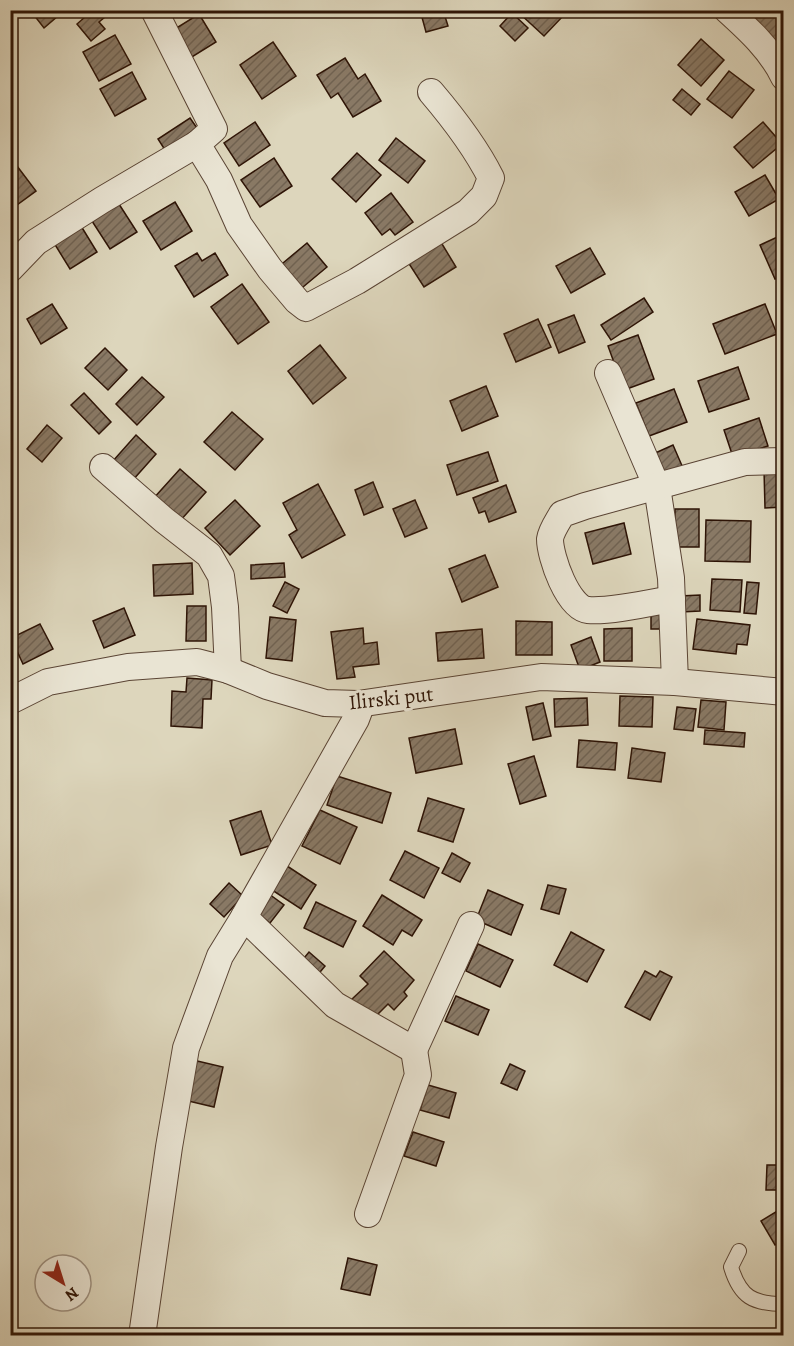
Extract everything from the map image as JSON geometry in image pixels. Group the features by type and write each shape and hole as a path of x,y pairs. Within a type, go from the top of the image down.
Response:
{"street":[{"path":"10,268 36,242 197,144 214,129 154,10"},
{"path":"727,10 758,38 783,77"},
{"path":"197,144 219,180 239,225 270,269 297,301 306,308 357,281 468,212 484,196 491,178 458,124 431,92"},
{"path":"608,373 657,487 671,578 675,682"},
{"path":"672,599 586,610 575,604 562,582 551,545 550,537 562,514 745,462 783,461"},
{"path":"103,467 164,520 209,555 221,576 228,670"},
{"name":"Ilirski put","path":"10,701 48,682 128,667 197,662 228,670 267,686 325,703 358,704 541,677 675,682 783,692"},
{"path":"142,1335 169,1147 186,1048 220,956 356,719 359,711 358,704"},
{"path":"244,917 335,1005 414,1050"},
{"path":"368,1215 417,1075 414,1050 471,925"}],"lane":[{"path":"739,1251 731,1267 740,1290 752,1300 783,1304"}],"building":[{"path":"30,10 65,10 44,28"},
{"path":"93,10 111,12 99,22 105,29 91,41 77,24"},
{"path":"420,10 443,10 448,26 426,32"},
{"path":"520,10 557,10 563,16 544,36 518,12"},
{"path":"754,10 784,10 784,32 774,43 747,19"},
{"path":"512,13 528,28 515,41 500,26"},
{"path":"199,14 216,42 187,60 170,32"},
{"path":"115,35 131,64 99,81 83,52"},
{"path":"701,39 724,60 701,86 678,65"},
{"path":"273,42 296,76 262,99 240,65"},
{"path":"345,58 358,79 365,74 381,101 353,117 338,93 331,98 317,75"},
{"path":"729,71 754,90 732,118 707,99"},
{"path":"132,72 146,99 115,116 100,89"},
{"path":"682,89 700,104 691,115 673,100"},
{"path":"190,118 197,128 165,150 158,139"},
{"path":"255,122 270,145 239,166 224,143"},
{"path":"763,122 782,144 753,168 734,147"},
{"path":"396,138 425,161 408,183 379,160"},
{"path":"357,153 381,175 356,202 332,179"},
{"path":"274,158 292,186 260,207 241,180"},
{"path":"17,166 36,191 10,210 10,170"},
{"path":"765,175 779,199 749,216 735,192"},
{"path":"391,193 413,222 395,235 390,229 382,235 365,213"},
{"path":"117,201 137,232 110,249 90,218"},
{"path":"175,202 192,231 161,250 143,221"},
{"path":"81,226 97,252 70,269 54,243"},
{"path":"784,234 784,276 775,279 760,245"},
{"path":"439,239 456,267 424,287 406,259"},
{"path":"307,243 327,267 297,292 277,268"},
{"path":"590,248 605,274 571,293 556,266"},
{"path":"197,253 202,261 215,253 228,275 194,297 175,266"},
{"path":"242,284 269,322 238,344 211,307"},
{"path":"644,298 653,312 611,340 601,325"},
{"path":"52,304 67,328 41,344 27,319"},
{"path":"765,304 777,334 725,354 713,324"},
{"path":"574,315 585,342 559,353 548,325"},
{"path":"538,319 551,347 516,362 504,334"},
{"path":"638,335 654,379 624,390 608,346"},
{"path":"320,345 346,378 313,404 288,371"},
{"path":"105,348 127,370 108,390 85,368"},
{"path":"738,367 749,399 709,412 698,381"},
{"path":"142,377 164,397 137,425 116,404"},
{"path":"486,386 498,416 462,431 450,401"},
{"path":"674,389 687,422 649,436 636,403"},
{"path":"84,393 111,422 99,434 71,405"},
{"path":"232,412 263,439 235,470 204,442"},
{"path":"759,418 768,446 733,457 724,430"},
{"path":"47,425 62,438 42,462 27,449"},
{"path":"136,435 156,454 133,480 113,461"},
{"path":"673,445 683,468 661,478 651,455"},
{"path":"488,452 498,481 457,495 447,465"},
{"path":"180,469 206,492 179,522 153,499"},
{"path":"764,470 784,470 784,507 765,508"},
{"path":"373,482 383,507 364,515 355,490"},
{"path":"318,484 345,535 302,558 289,535 297,530 283,503"},
{"path":"506,485 516,512 489,522 485,511 479,513 473,498"},
{"path":"235,500 260,526 230,555 205,528"},
{"path":"415,500 427,528 405,537 393,509"},
{"path":"675,509 699,509 699,547 674,547"},
{"path":"706,520 751,521 750,562 705,561"},
{"path":"624,523 631,554 593,564 585,533"},
{"path":"485,555 498,587 462,602 449,569"},
{"path":"192,563 193,594 154,596 153,565"},
{"path":"284,563 285,577 251,579 251,565"},
{"path":"782,570 784,570 784,602 780,601"},
{"path":"712,579 742,580 740,612 710,610"},
{"path":"285,582 299,589 287,613 273,606"},
{"path":"747,582 759,583 756,614 744,613"},
{"path":"700,595 700,611 681,612 680,596"},
{"path":"187,606 206,606 206,641 186,641"},
{"path":"124,608 135,635 104,648 93,621"},
{"path":"651,610 663,610 663,629 651,629"},
{"path":"270,617 296,620 292,661 266,658"},
{"path":"697,619 750,625 747,645 737,644 736,654 693,649"},
{"path":"516,621 552,622 552,655 516,655"},
{"path":"40,624 53,649 23,664 11,638"},
{"path":"363,628 364,644 377,642 379,664 353,667 355,677 337,679 331,632"},
{"path":"632,628 632,661 604,661 604,629"},
{"path":"482,629 484,658 438,661 436,633"},
{"path":"591,637 600,662 580,670 571,645"},
{"path":"187,678 212,680 211,699 203,699 202,728 171,726 172,691 186,692"},
{"path":"620,696 653,697 652,727 619,726"},
{"path":"587,698 588,725 555,727 554,699"},
{"path":"701,700 726,702 724,730 698,727"},
{"path":"543,703 551,736 533,740 526,707"},
{"path":"677,707 696,709 693,731 674,729"},
{"path":"455,729 462,764 416,773 409,738"},
{"path":"705,730 745,733 744,747 704,744"},
{"path":"579,740 617,743 615,770 577,767"},
{"path":"632,748 665,753 661,782 628,778"},
{"path":"534,756 546,796 520,804 508,764"},
{"path":"337,776 391,793 382,823 327,805"},
{"path":"428,798 464,809 453,842 418,831"},
{"path":"320,810 357,827 340,864 302,846"},
{"path":"261,811 272,845 241,855 230,821"},
{"path":"405,851 439,868 424,898 390,880"},
{"path":"452,853 470,863 460,882 442,873"},
{"path":"284,864 316,885 301,909 269,888"},
{"path":"229,883 243,896 224,917 210,904"},
{"path":"548,885 566,889 559,914 541,909"},
{"path":"488,890 523,905 511,935 476,920"},
{"path":"269,894 284,905 270,923 255,912"},
{"path":"382,895 422,920 412,936 402,930 393,945 363,926"},
{"path":"316,902 356,921 343,947 304,928"},
{"path":"571,932 604,950 587,982 554,965"},
{"path":"478,944 513,960 500,987 466,971"},
{"path":"384,951 414,980 404,992 407,996 394,1010 388,1004 372,1020 351,1000 368,984 360,976"},
{"path":"309,952 325,966 316,977 300,963"},
{"path":"645,971 656,977 660,971 672,977 650,1020 625,1007"},
{"path":"456,996 489,1010 478,1035 445,1021"},
{"path":"193,1060 223,1067 214,1107 184,1100"},
{"path":"510,1064 525,1071 517,1090 501,1083"},
{"path":"428,1085 456,1093 449,1118 420,1110"},
{"path":"413,1132 444,1142 436,1166 404,1156"},
{"path":"767,1165 784,1165 784,1190 766,1190"},
{"path":"779,1210 784,1217 784,1239 775,1245 761,1221"},
{"path":"348,1258 377,1265 370,1295 341,1289"}]}
